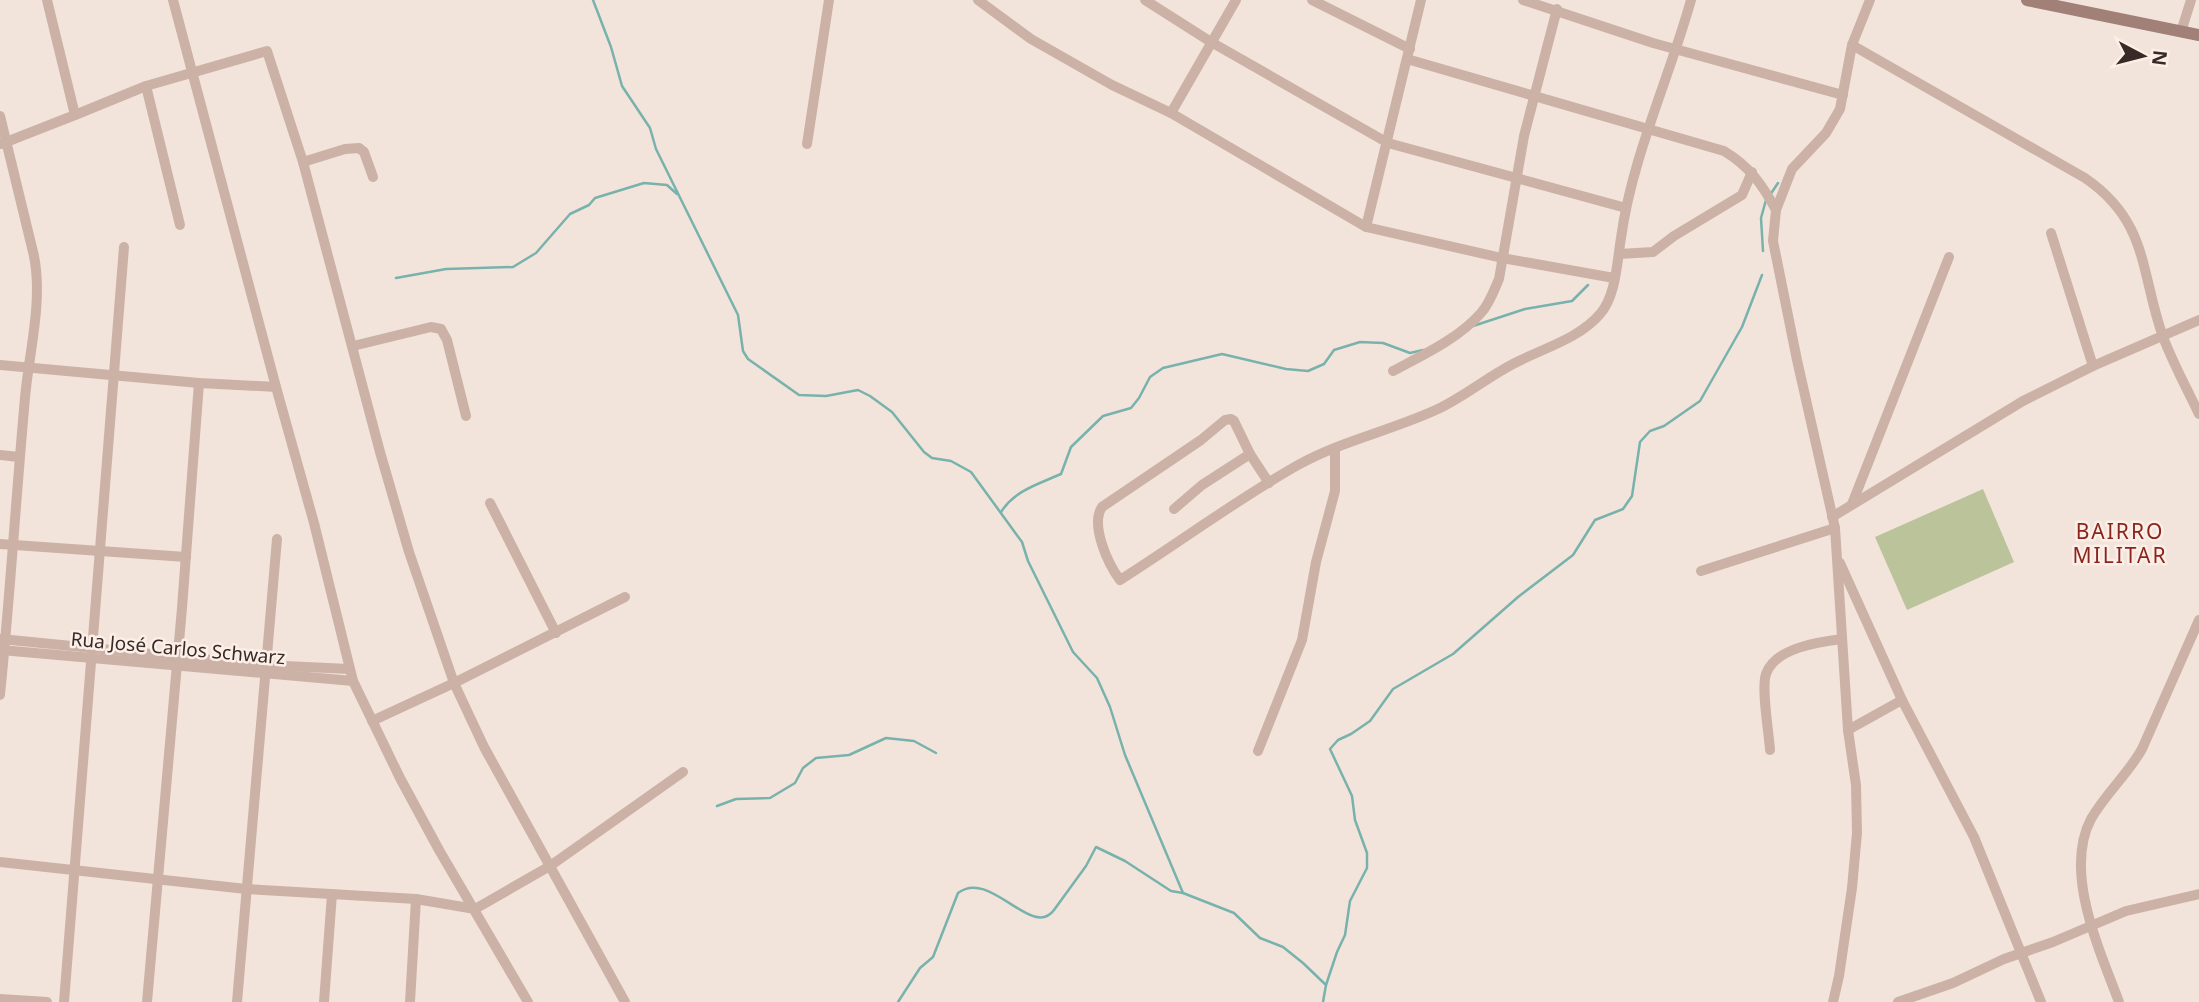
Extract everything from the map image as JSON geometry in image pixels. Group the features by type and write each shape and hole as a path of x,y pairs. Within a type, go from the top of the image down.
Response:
{"street":[{"path":"47,0 75,115"},
{"path":"173,0 314,523 353,681 439,850 528,1002"},
{"path":"807,144 829,0"},
{"path":"978,0 1031,39 1112,85 1171,113 1366,227 1502,258 1614,278"},
{"path":"1146,0 1211,42 1388,143 1626,208"},
{"path":"1171,113 1236,0"},
{"path":"1312,0 1409,55 1533,96 1724,151 1742,161 1752,172 1776,210"},
{"path":"1366,227 1421,0"},
{"path":"1523,0 1677,49 1843,95"},
{"path":"1269,483 1250,454 1234,421 1228,419 1201,440 1106,502 1097,517 1104,552 1120,580 1209,520 1299,465 1335,448 1441,408 1514,363 1584,328 1600,314 1606,305 1614,278 1626,208 1691,0"},
{"path":"1833,1002 1848,914 1857,834 1856,785 1848,730 1833,523 1797,360 1772,227 1793,169 1835,120 1843,95 1852,45 1870,0"},
{"path":"2027,0 2054,3 2199,35"},
{"path":"2182,32 2191,0"},
{"path":"1393,371 1436,348 1482,312 1492,298 1499,279 1515,178 1533,96 1556,9"},
{"path":"1852,45 2099,188 2122,212 2138,243 2163,336 2199,414"},
{"path":"3,143 146,86 267,51 303,162 409,552 454,683 484,747 625,1002"},
{"path":"146,86 180,225"},
{"path":"0,116 3,143 38,278 27,366 0,695"},
{"path":"303,162 345,149 359,148 364,152 373,177"},
{"path":"1619,254 1653,251 1742,195 1752,172"},
{"path":"2050,233 2093,366"},
{"path":"64,1002 124,247"},
{"path":"1852,504 1949,257"},
{"path":"1701,571 1833,523 1852,504 1901,477 1997,415 2093,366 2199,320"},
{"path":"353,346 431,327 441,329 447,340 467,416"},
{"path":"0,365 199,383 276,387"},
{"path":"147,1002 199,383"},
{"path":"1258,751 1302,640 1316,562 1335,491 1335,448"},
{"path":"1174,509 1202,485 1250,454"},
{"path":"0,456 19,457"},
{"path":"490,503 556,633"},
{"path":"237,1002 277,539"},
{"path":"0,544 186,557"},
{"path":"1836,557 1902,700 1974,837 2041,1002"},
{"path":"372,721 625,597"},
{"path":"2119,1002 2091,925 2081,874 2084,836 2105,797 2136,760 2199,620"},
{"path":"1770,750 1765,685 1769,667 1798,649 1842,639"},
{"name":"Rua José Carlos Schwarz","path":"3,645 353,681"},
{"name":"Rua José Carlos Schwarz","path":"264,670 349,669"},
{"path":"1848,730 1902,700"},
{"path":"0,862 246,888 416,899 475,909 550,866 683,772"},
{"path":"324,1002 332,894"},
{"path":"1898,1002 1953,983 2021,952 2053,943 2126,911 2199,894"},
{"path":"410,1002 416,899"},
{"path":"0,999 47,1002"}],"green space":[{"path":"1983,489 2014,562 1907,610 1875,537"}],"waterway":[{"path":"593,0 622,86 650,128 656,149 738,315 743,351 748,359 799,395 826,396 858,390 870,396 892,412 924,452 932,458 951,461 971,472 1022,542 1028,561 1073,652 1097,678 1110,707 1125,755 1183,893"},
{"path":"396,278 446,269 513,267 536,253 570,214 589,205 595,198 644,183 667,185 677,194"},
{"path":"1770,195 1778,183"},
{"path":"1763,251 1761,218 1766,200"},
{"path":"1326,985 1345,935 1350,901 1367,868 1367,853 1355,820 1352,796 1330,749 1338,740 1370,721 1393,689 1453,654 1518,597 1573,555 1595,520 1623,509 1632,496 1640,442 1650,431 1664,426 1700,401 1742,327 1762,275"},
{"path":"1473,326 1525,309 1572,301 1588,285"},
{"path":"1001,512 1020,493 1061,474 1071,447 1103,416 1131,408 1150,377 1163,368 1222,354 1286,369 1308,371 1324,364 1334,350 1360,342 1383,343 1410,353 1423,350"},
{"path":"717,806 736,799 770,798 795,783 803,768 816,758 849,755 886,738 914,741 936,753"},
{"path":"898,1002 920,968 933,957 958,893 970,888 983,889 1022,911 1045,917 1054,910 1086,866 1096,847 1125,861 1171,891 1234,913 1260,938 1283,947 1326,985 1323,1002"}],"district":[{"name":"BAIRRO MILITAR","path":"2120,544"}]}
